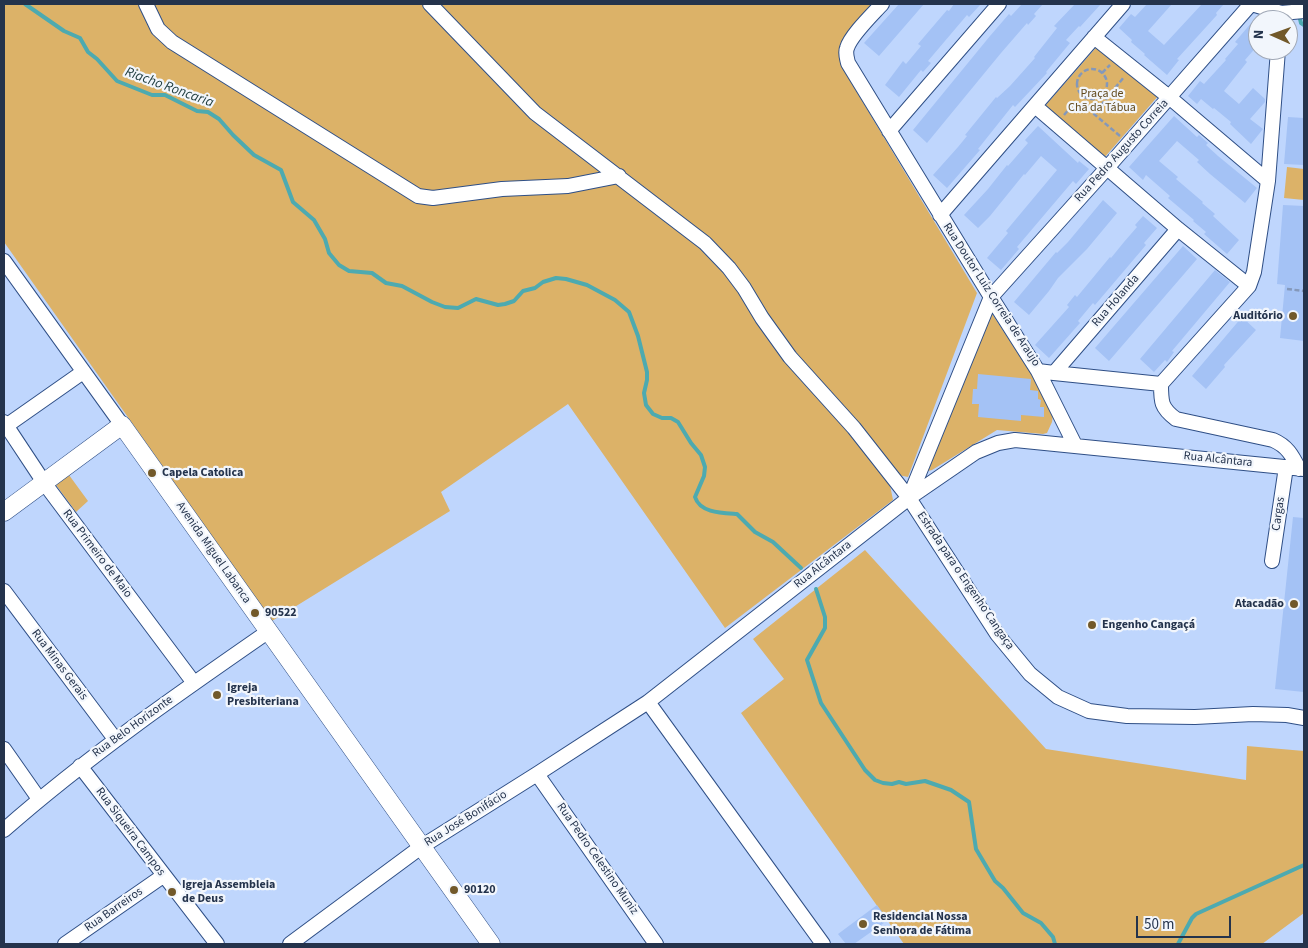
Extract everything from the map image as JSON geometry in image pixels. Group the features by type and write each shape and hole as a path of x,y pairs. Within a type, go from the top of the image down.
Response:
{"main road":[{"path":"4,512 45,484 122,425"},
{"name":"Avenida Miguel Labanca","path":"122,425 490,944"}],"street":[{"path":"146,4 158,29 172,42 418,196 433,198 502,189 568,186 619,176"},
{"name":"Estrada para o Engenho Cangaça","path":"430,4 535,113 705,243 729,268 790,357 854,428 909,498 997,634 1030,674 1058,697 1089,711 1127,716 1195,718 1253,714 1287,715 1304,718"},
{"name":"Rua Doutor Luiz Correia de Araujo","path":"882,4 847,47 848,64 1038,371 1161,384"},
{"path":"889,131 999,4"},
{"path":"940,215 1123,4"},
{"path":"1252,4 1269,10"},
{"name":"Rua Pedro Augusto Correia","path":"909,498 991,297 1252,4"},
{"path":"1094,37 1169,97 1268,181"},
{"path":"1277,60 1268,181 1254,272 1249,286 1161,384 1161,401 1166,412 1176,419 1284,444 1292,454 1296,468"},
{"path":"1035,106 1178,230 1249,286"},
{"name":"Rua Holanda","path":"1054,373 1178,230"},
{"name":"Avenida Miguel Labanca","path":"4,261 122,425"},
{"path":"1038,371 1075,445"},
{"path":"5,424 84,372"},
{"name":"Rua Primeiro de Maio","path":"5,424 45,484 194,683"},
{"name":"Rua Alcântara","path":"648,702 909,498 976,452 998,442 1015,440 1075,445 1296,468"},
{"name":"Cargas","path":"1272,561 1296,468"},
{"name":"Rua Minas Gerais","path":"4,591 115,739"},
{"name":"Rua Belo Horizonte","path":"4,830 39,799 115,739 269,631"},
{"path":"648,702 823,944"},
{"name":"Rua José Bonifácio","path":"290,944 421,847 648,702"},
{"path":"4,750 39,799"},
{"name":"Rua Siqueira Campos","path":"80,766 217,944"},
{"name":"Rua Pedro Celestino Muniz","path":"537,774 656,944"},
{"name":"Rua Barreiros","path":"65,944 163,876"}],"path":[{"path":"1088,70 1102,73 1107,81 1107,86 1102,95 1094,99 1085,97 1078,89 1080,76 1088,70"},
{"path":"1118,142 1122,138 1094,114 1124,77"},
{"path":"1102,95 1106,98"},
{"path":"1287,289 1304,291"}],"green space":[{"path":"4,4 872,4 853,26 844,41 841,50 843,69 977,293 908,477 898,475 890,485 893,500 725,628 568,404 441,492 450,511 272,621 4,242"},
{"name":"Praça de Chã da Tábua","path":"1100,43 1159,95 1104,158 1045,106"},
{"path":"1287,167 1304,169 1304,200 1284,198"},
{"path":"989,309 1032,375 1053,415 1052,422 1047,433 1043,434 997,430 928,471 926,469"},
{"path":"69,475 88,501 76,512 56,485"},
{"path":"865,550 1046,749 1246,780 1247,746 1304,751 1304,913 1262,944 904,944 741,713 784,679 753,639"}],"building":[{"path":"899,4 924,4 879,56 864,43"},
{"path":"954,4 981,4 969,17 967,15 928,61 931,63 923,72 921,70 899,97 885,85 903,61 906,64 921,46 918,44"},
{"path":"1022,4 1043,4 1034,14 1036,16 1028,25 1027,23 1001,53 927,143 913,130 1009,14 1011,16"},
{"path":"1075,4 1101,4 1066,40 1070,43 1047,73 1015,107 1013,105 978,149 980,150 947,188 933,175 967,136 965,135 996,97 1010,86 1035,58 1057,28 1054,26"},
{"path":"1147,4 1172,4 1148,31 1164,45 1202,4 1224,4 1216,13 1217,15 1177,59 1179,60 1167,75 1144,55 1119,28 1131,14 1135,17"},
{"path":"1248,27 1248,57 1245,60 1247,62 1224,91 1239,104 1253,88 1265,99 1265,102 1250,119 1263,129 1251,144 1230,124 1231,122 1214,108 1201,99 1197,104 1188,96 1200,81 1204,84 1226,60 1238,44 1235,42"},
{"path":"1174,116 1197,137 1199,135 1208,143 1206,145 1218,156 1257,188 1245,203 1210,174 1197,162 1199,160 1177,141 1159,161 1178,177 1176,179 1203,202 1215,214 1213,216 1239,240 1227,254 1204,234 1206,232 1194,220 1168,198 1170,196 1146,175 1143,180 1129,167"},
{"path":"1288,117 1304,118 1304,165 1284,164"},
{"path":"1038,126 1078,163 1079,161 1089,169 1076,184 1073,181 1017,247 1019,249 1001,270 987,258 1008,233 1006,231 1057,170 1041,156 978,228 964,215 1028,143 1025,140"},
{"path":"1103,200 1117,213 1087,249 1058,278 1029,315 1014,302"},
{"path":"1283,205 1304,206 1304,341 1280,338 1285,285 1277,284"},
{"path":"1143,216 1157,228 1144,243 1146,245 1095,305 1093,303 1078,321 1080,323 1049,358 1035,345 1069,307 1067,305 1075,295 1077,297 1137,227 1135,225"},
{"path":"1183,246 1197,259 1109,361 1095,348"},
{"path":"1215,270 1230,282 1172,351 1174,352 1167,362 1165,360 1154,372 1140,359"},
{"path":"1242,317 1256,330 1224,365 1225,367 1206,389 1192,376"},
{"path":"978,374 1031,379 1030,390 1038,391 1038,399 1041,400 1040,407 1044,407 1044,417 1021,415 1021,421 978,417 979,404 972,404 973,389 977,389"},
{"name":"Atacadão","path":"1293,517 1304,518 1304,692 1275,689"},
{"name":"Residencial Nossa Senhora de Fátima","path":"877,905 888,920 854,944 846,944 838,934"}],"waterway":[{"name":"Riacho Roncaria","path":"25,4 64,31 80,38 88,52 117,81 152,95 165,95 197,111 208,112 219,119 254,155 281,170 293,202 314,220 325,239 329,253 339,265 349,271 372,273 386,283 402,286 445,307 458,308 476,299 498,305 505,304 514,301 523,291 535,288 543,282 556,278 587,285 615,300 629,312 638,336 647,372 644,393 646,405 653,414 662,418 671,418 678,422 701,455 705,467 704,476 695,497 698,502 712,511 737,514 755,532 773,542 801,568"},
{"path":"1299,15 1301,23 1304,25"},
{"name":"Riacho Roncaria","path":"816,589 825,617 825,628 807,660 821,703 865,770 875,780 883,783 892,784 899,782 906,784 925,781 951,790 969,802 976,849 995,881 1023,913 1041,923 1053,937 1055,944"},
{"name":"Riacho Roncaria","path":"1178,944 1196,914 1304,865"}],"place":[{"name":"Auditório","path":"1293,316"},
{"name":"Capela Catolica","path":"152,473"},
{"name":"Atacadão","path":"1294,604"},
{"name":"90522","path":"255,613"},
{"name":"Engenho Cangaçá","path":"1092,625"},
{"name":"Igreja Presbiteriana","path":"217,695"},
{"name":"90120","path":"454,890"},
{"name":"Igreja Assembleia de Deus","path":"172,892"},
{"name":"Residencial Nossa Senhora de Fátima","path":"863,924"}]}
